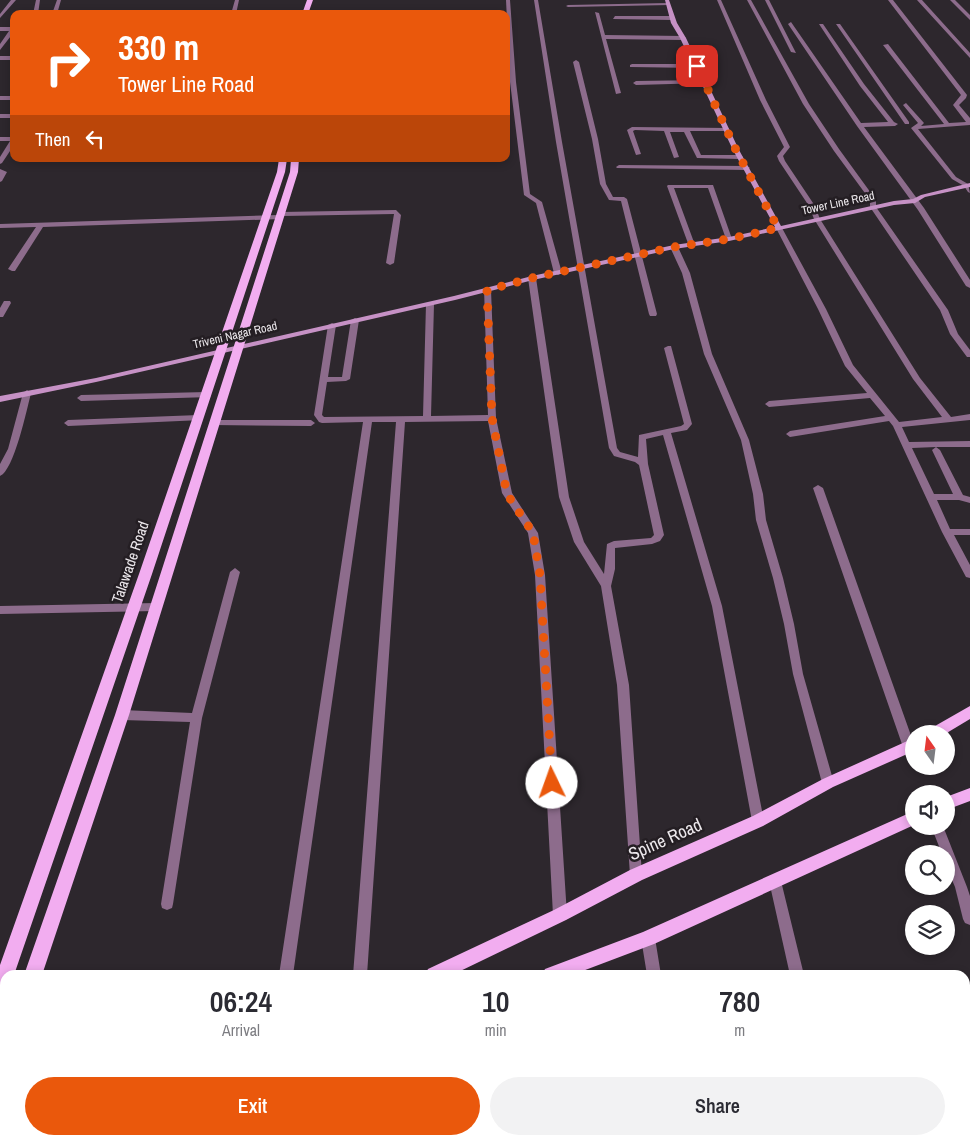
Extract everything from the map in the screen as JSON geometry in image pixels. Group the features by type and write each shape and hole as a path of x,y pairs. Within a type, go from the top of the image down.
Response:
{"main road":[{"name":"Talawade Road","path":"35,970 122,715 239,347 280,215 288,163"},
{"name":"Talawade Road","path":"7,970 135,606 266,217 288,163"},
{"path":"948,725 970,712"},
{"name":"Spine Road","path":"444,970 560,915 636,876 758,821 828,783 905,749"},
{"path":"955,800 970,794"},
{"path":"564,970 648,938 905,822"}],"street":[{"path":"0,18 14,0"},
{"path":"536,0 558,142 613,448 617,454 638,460 643,464"},
{"path":"719,0 763,100 787,147 780,156 812,206 817,219 918,379 948,419"},
{"path":"749,0 806,104 836,150 873,200 873,207 944,310 954,334 970,355"},
{"path":"767,0 794,52"},
{"path":"890,0 964,95 964,98 956,104 970,123"},
{"path":"919,0 970,56"},
{"path":"952,0 970,18"},
{"path":"568,6 668,2 672,18 726,129 822,309 849,366 894,421 947,532 970,574"},
{"path":"597,13 605,37 618,93"},
{"path":"615,18 672,18"},
{"path":"791,24 814,61 859,125 916,201 970,286"},
{"path":"822,25 862,85 892,124"},
{"path":"838,25 907,124"},
{"path":"510,33 513,82 526,195 539,202 558,273"},
{"path":"1,46 10,34"},
{"path":"605,37 683,38"},
{"path":"886,45 947,124"},
{"path":"576,62 595,139 603,184 611,199 624,199 633,240 640,256 653,314"},
{"path":"632,66 697,66"},
{"path":"636,83 704,82"},
{"path":"906,105 921,123"},
{"path":"859,125 921,123"},
{"path":"914,128 921,123"},
{"path":"914,128 970,123"},
{"path":"638,154 631,128 726,129"},
{"path":"914,128 954,178 969,187"},
{"path":"666,129 676,157"},
{"path":"686,130 698,157 740,157"},
{"path":"0,162 10,146"},
{"path":"619,167 747,168"},
{"path":"674,167 664,169 692,245"},
{"path":"0,170 4,172 0,180"},
{"path":"670,186 712,186 729,239"},
{"name":"Tower Line Road","path":"475,292 674,247 729,239 873,207 916,201 923,196 969,187"},
{"path":"0,226 396,212 398,215 390,263"},
{"path":"12,268 41,225"},
{"path":"674,247 686,273 708,354 745,440 758,494 761,520 789,624 798,674 828,783"},
{"path":"532,278 564,497 579,542 606,586 623,685 636,876"},
{"path":"487,290 492,418 507,494 533,533 540,575 560,915"},
{"name":"Triveni Nagar Road","path":"0,399 96,380 430,304 475,292"},
{"path":"0,315 7,303"},
{"path":"427,419 430,304"},
{"path":"324,380 346,379 355,320"},
{"path":"332,325 318,418 322,420 368,420 492,418"},
{"path":"606,586 610,570 610,546 614,544 652,541 657,539 659,535 643,464 642,437 684,428 688,424 668,348"},
{"path":"0,473 12,449 28,393"},
{"path":"769,404 872,394"},
{"path":"82,398 207,395"},
{"path":"790,434 894,421 970,417"},
{"path":"68,423 199,418"},
{"path":"360,970 401,419"},
{"path":"287,970 368,420"},
{"path":"215,423 311,423"},
{"path":"666,432 717,606 758,821"},
{"path":"908,448 970,444"},
{"path":"908,448 936,450 970,448"},
{"path":"936,450 959,497"},
{"path":"818,488 905,729"},
{"path":"931,497 959,497 970,500"},
{"path":"947,532 970,532"},
{"path":"167,904 196,718 235,572"},
{"path":"0,610 156,607"},
{"path":"122,715 196,718"},
{"path":"941,835 965,887 970,919"},
{"path":"775,881 796,970"},
{"path":"648,938 653,970"}],"route":[{"path":"552,783 540,575 533,533 529,524 507,494 492,418 487,290 532,278 582,269 674,247 729,239 778,228 736,150 697,66"}]}
